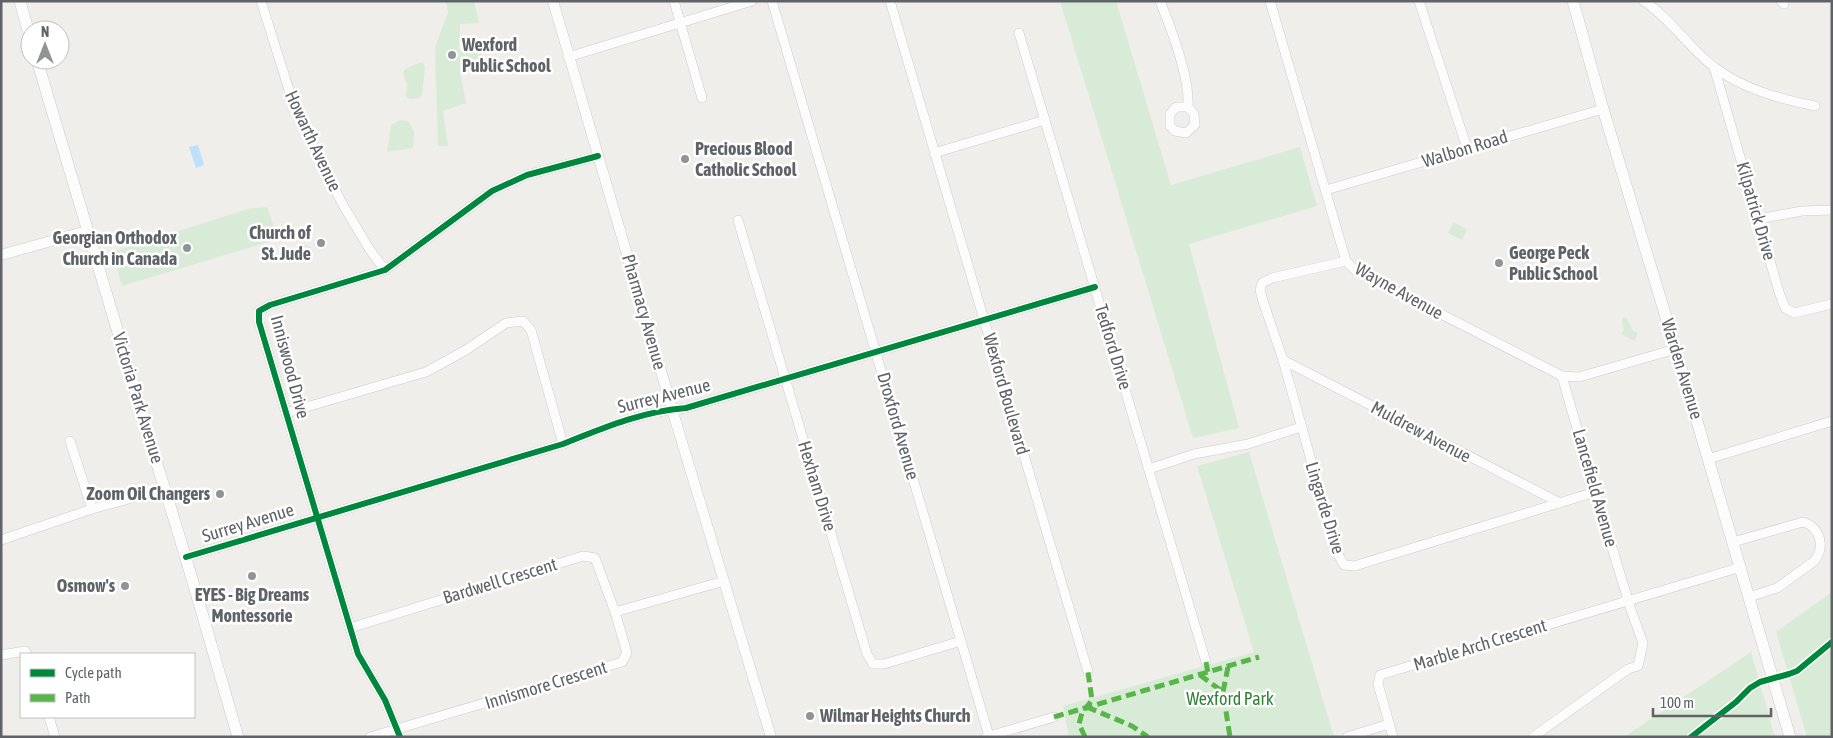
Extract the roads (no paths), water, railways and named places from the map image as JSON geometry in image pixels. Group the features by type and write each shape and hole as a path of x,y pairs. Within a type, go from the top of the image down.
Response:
{"main road":[{"path":"20,1 25,20"},
{"name":"Warden Avenue","path":"1573,1 1790,737"},
{"name":"Victoria Park Avenue","path":"40,70 238,737"}],"street":[{"name":"Howarth Avenue","path":"261,1 290,93 321,163 347,212 370,250 385,270"},
{"name":"Pharmacy Avenue","path":"553,1 672,409 771,737"},
{"path":"674,1 702,98"},
{"path":"568,56 752,1"},
{"name":"Droxford Avenue","path":"772,1 988,736"},
{"name":"Wexford Boulevard","path":"890,1 1088,672"},
{"path":"1160,1 1168,21 1189,93 1188,107"},
{"name":"Wayne Avenue","path":"1270,1 1346,261 1355,270 1562,376 1579,378 1676,349"},
{"path":"1419,1 1466,148"},
{"path":"1644,1 1656,9 1714,67 1739,82 1770,95 1814,106"},
{"name":"Tedford Drive","path":"1019,33 1206,662"},
{"name":"Kilpatrick Drive","path":"1714,67 1785,308 1794,313 1832,304"},
{"name":"Walbon Road","path":"1326,190 1603,108"},
{"path":"934,153 1045,120"},
{"name":"Inniswood Drive","path":"399,733 385,700 358,654 259,322 259,311 270,305 385,270 492,190 527,175 598,156"},
{"path":"1758,219 1802,211 1832,210"},
{"name":"Hexham Drive","path":"738,220 867,654 873,664 884,664 961,641"},
{"path":"1,255 87,231"},
{"name":"Lingarde Drive","path":"1346,261 1272,278 1262,283 1260,290 1283,360 1338,553 1344,565 1355,566 1364,564 1595,492"},
{"name":"Surrey Avenue","path":"186,557 563,444 610,425 656,411 686,408 1095,287"},
{"path":"286,413 426,372 466,350 506,323 523,321 532,330 563,444"},
{"name":"Muldrew Avenue","path":"1283,360 1560,504"},
{"name":"Lancefield Avenue","path":"1562,376 1595,492 1629,600"},
{"path":"1708,459 1832,421"},
{"path":"1149,469 1194,454 1248,444 1301,428"},
{"path":"70,441 92,509"},
{"path":"1,540 92,509 165,489"},
{"path":"1733,542 1803,522 1811,524 1820,540 1818,557 1813,562 1777,588 1749,597"},
{"name":"Bardwell Crescent","path":"350,628 583,556 595,558 615,612"},
{"name":"Marble Arch Crescent","path":"1393,737 1378,684 1380,675 1741,567"},
{"path":"615,612 724,581"},
{"path":"1533,737 1628,669 1638,666 1643,643 1629,600"},
{"name":"Innismore Crescent","path":"370,737 399,733 622,662 627,653 615,612"},
{"path":"1,655 25,651 26,653"},
{"path":"988,736 1009,734 1054,717"},
{"path":"49,718 54,737"},
{"path":"1347,737 1390,724"}],"water":[{"path":"198,145 204,165 196,168 189,147"}],"place":[{"name":"Wexford Public School","path":"452,55"},
{"name":"Precious Blood Catholic School","path":"685,159"},
{"name":"Church of St. Jude","path":"321,243"},
{"name":"Georgian Orthodox Church in Canada","path":"187,248"},
{"name":"George Peck Public School","path":"1499,263"},
{"name":"Zoom Oil Changers","path":"220,494"},
{"name":"EYES - Big Dreams Montessorie","path":"252,576"},
{"name":"Osmow's","path":"125,586"},
{"name":"Wilmar Heights Church","path":"810,716"}],"park label":[{"name":"Wexford Park","path":"1230,699"}]}
